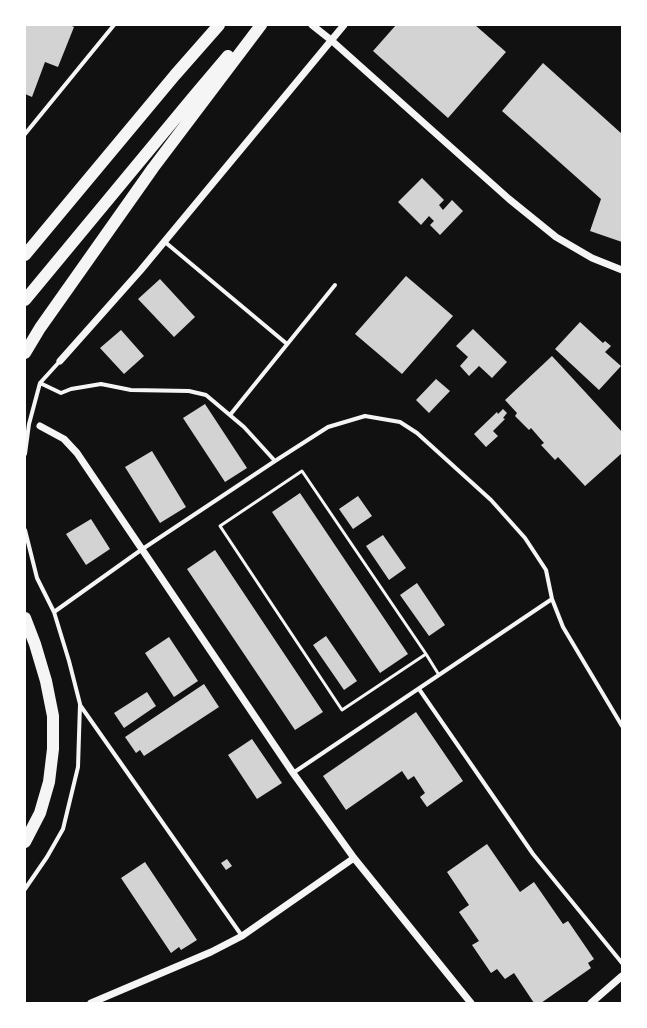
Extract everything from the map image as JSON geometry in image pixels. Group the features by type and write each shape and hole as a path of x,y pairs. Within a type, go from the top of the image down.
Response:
{"highway":[{"path":"25,255 218,25"},
{"path":"25,300 194,96 255,25"},
{"path":"25,353 40,328 153,168 261,25"},
{"path":"25,244 114,140 175,75"},
{"path":"25,618 35,644 46,681 53,716 53,749 49,782 40,813 25,842"}],"street":[{"path":"25,134 114,25"},
{"path":"312,25 331,40 514,204 556,237 592,258 622,270"},
{"path":"25,454 29,424 40,383 165,242 344,25"},
{"path":"165,242 287,344"},
{"path":"230,415 335,285"},
{"path":"40,383 61,392 101,384 131,390 189,391 206,395 244,427 275,460"},
{"path":"54,612 141,550 275,460 328,427 365,416 400,422 417,433 491,500 525,538 546,570 552,599 564,627 622,726"},
{"path":"40,426 64,439 77,453 141,550 293,773 354,858 471,1003"},
{"path":"25,530 37,578 54,612 80,704 78,767 62,829 48,857 25,889"},
{"path":"293,773 552,599"},
{"path":"419,689 533,854 622,963"},
{"path":"80,704 242,936"},
{"path":"91,1003 211,952 242,936 354,858"},
{"path":"591,1003 622,976"}],"lane":[{"path":"426,654 342,710 220,526 302,471 426,654 439,675"}],"building":[{"path":"25,25 70,25 74,27 58,67 45,62 32,97 25,94"},
{"path":"396,25 475,25 506,52 448,118 373,51"},
{"path":"543,63 622,134 622,242 590,231 601,199 502,111"},
{"path":"422,178 444,200 439,205 443,210 452,200 463,211 440,235 430,225 434,221 429,216 421,225 398,202"},
{"path":"406,276 453,316 402,374 355,334"},
{"path":"160,279 195,317 174,337 138,299"},
{"path":"580,322 603,343 605,341 611,346 605,352 621,366 599,390 555,349"},
{"path":"473,329 507,362 492,378 479,366 469,376 460,366 468,357 456,346"},
{"path":"121,330 144,356 124,374 100,348"},
{"path":"552,356 622,432 622,453 585,486 558,457 555,460 541,445 544,443 531,428 529,430 515,416 517,413 505,400"},
{"path":"436,379 450,391 429,413 416,400"},
{"path":"205,404 247,468 225,482 183,418"},
{"path":"503,409 507,413 503,418 505,419 493,431 498,436 486,447 474,434 497,412 498,414"},
{"path":"152,451 186,507 160,523 125,467"},
{"path":"300,493 408,654 380,673 272,512"},
{"path":"358,496 372,516 353,529 339,509"},
{"path":"91,519 110,549 86,565 66,534"},
{"path":"383,535 406,568 389,580 366,546"},
{"path":"215,550 323,712 295,730 187,569"},
{"path":"417,583 445,625 429,636 400,595"},
{"path":"326,636 357,681 344,690 313,645"},
{"path":"169,637 198,681 174,697 145,653"},
{"path":"204,684 219,707 144,756 140,750 136,753 125,737"},
{"path":"147,692 156,706 124,728 114,713"},
{"path":"416,712 463,781 427,807 420,797 425,793 414,776 408,780 402,771 346,810 323,776"},
{"path":"252,739 282,783 257,799 228,755"},
{"path":"487,844 520,892 534,882 563,924 568,921 594,959 588,963 591,968 541,1003 534,1003 514,973 505,979 497,969 491,973 472,945 479,941 459,912 469,905 447,872"},
{"path":"227,859 232,866 226,870 221,863"},
{"path":"145,862 197,940 181,950 179,947 171,953 121,878"}]}
